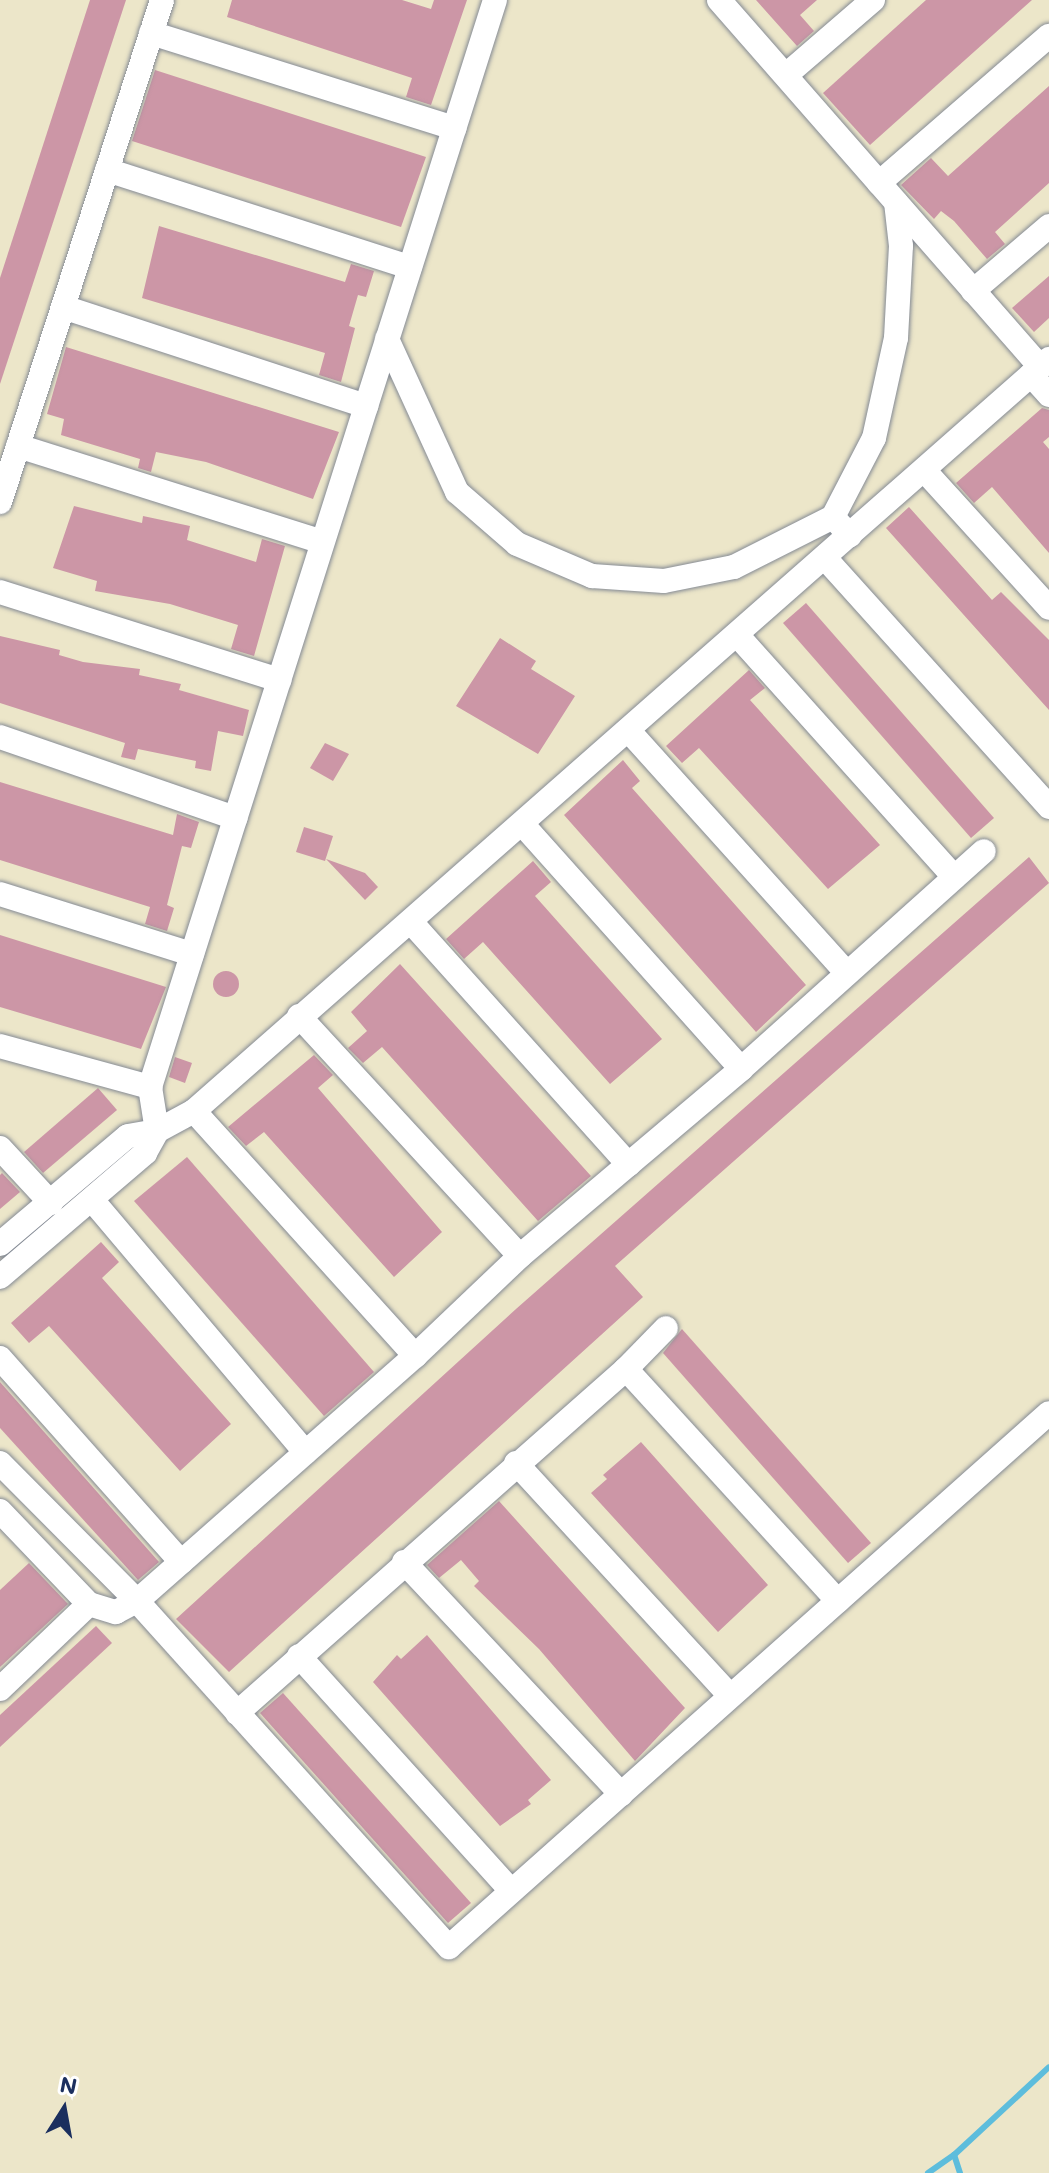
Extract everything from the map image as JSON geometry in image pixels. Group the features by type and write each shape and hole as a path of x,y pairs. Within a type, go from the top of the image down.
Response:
{"lane":[{"path":"0,502 162,0"},
{"path":"0,1277 93,1201 145,1153 157,1131 150,1087 495,0"},
{"path":"719,0 1040,367 1049,395"},
{"path":"786,75 873,0"},
{"path":"151,33 454,128"},
{"path":"879,183 1049,36"},
{"path":"107,170 410,267"},
{"path":"387,339 457,492 517,544 592,576 664,581 734,567 833,517 874,438 896,338 901,246 896,202"},
{"path":"973,291 1049,226"},
{"path":"63,307 366,406"},
{"path":"0,1244 128,1136 157,1131 194,1111 299,1016 524,826 628,730 1040,367"},
{"path":"18,446 322,542"},
{"path":"924,470 1049,608"},
{"path":"833,517 850,536"},
{"path":"825,558 1049,807"},
{"path":"0,592 279,680"},
{"path":"738,636 954,877"},
{"path":"628,730 846,972"},
{"path":"0,737 235,818"},
{"path":"524,826 741,1069"},
{"path":"5,1525 89,1604 116,1612 137,1601 415,1356 520,1256 741,1069 984,851"},
{"path":"0,894 192,954"},
{"path":"411,922 629,1165"},
{"path":"299,1016 520,1256"},
{"path":"0,1046 150,1087"},
{"path":"194,1111 415,1356"},
{"path":"0,1148 51,1203"},
{"path":"93,1201 305,1452"},
{"path":"237,1713 404,1562 626,1369 666,1328"},
{"path":"0,1358 181,1562"},
{"path":"626,1369 838,1601"},
{"path":"0,1463 137,1601 449,1947 1049,1413"},
{"path":"516,1463 730,1696"},
{"path":"404,1562 621,1794"},
{"path":"0,1689 89,1604"},
{"path":"299,1656 511,1891"}],"building":[{"path":"90,0 126,0 0,384 0,278"},
{"path":"232,0 402,0 431,9 434,0 467,0 431,105 406,97 412,78 227,17"},
{"path":"756,0 817,0 800,15 814,31 797,46"},
{"path":"926,0 1032,0 870,145 823,93"},
{"path":"155,70 426,157 401,227 132,141"},
{"path":"1049,86 1049,183 995,232 1005,244 987,259 954,221 941,211 934,219 901,185 931,158 948,176"},
{"path":"159,226 345,282 351,264 374,271 366,297 358,295 349,326 355,328 341,382 319,375 325,353 142,298"},
{"path":"1049,276 1049,318 1034,332 1012,308"},
{"path":"66,347 339,432 313,499 206,462 156,452 151,472 138,468 140,459 61,435 64,419 47,414"},
{"path":"1042,408 1049,410 1049,437 1043,442 1049,449 1049,553 992,487 974,503 956,483"},
{"path":"74,506 142,523 143,516 190,526 187,540 256,562 262,539 285,546 254,656 231,649 238,625 170,604 95,591 97,581 53,568"},
{"path":"909,507 992,600 1001,592 1049,640 1049,710 886,528"},
{"path":"806,603 994,818 971,838 783,623"},
{"path":"0,636 60,650 59,655 83,662 140,669 139,675 181,684 179,690 249,710 243,736 218,731 211,771 195,768 196,761 138,749 135,760 121,757 125,743 0,703"},
{"path":"500,638 536,661 531,669 575,696 538,754 456,706"},
{"path":"749,670 765,688 750,700 880,845 828,889 699,748 682,763 666,746"},
{"path":"325,743 349,754 333,781 310,768"},
{"path":"623,760 640,781 632,788 806,985 756,1032 564,815"},
{"path":"0,782 173,835 177,814 199,822 191,848 182,846 167,905 174,908 167,931 145,924 150,907 0,860"},
{"path":"304,827 333,836 325,861 296,852"},
{"path":"1029,857 1049,883 615,1266 643,1297 229,1672 176,1619 516,1309"},
{"path":"326,859 365,873 378,887 365,900"},
{"path":"533,861 551,882 535,896 662,1039 610,1084 483,942 464,959 446,939"},
{"path":"0,935 166,987 141,1049 0,1007"},
{"path":"400,964 591,1176 538,1221 382,1047 363,1063 348,1048 367,1031 351,1012"},
{"path":"226,971 235,975 239,984 235,993 226,997 217,993 213,984 217,975"},
{"path":"314,1055 333,1075 318,1088 442,1232 394,1277 264,1132 246,1146 228,1127"},
{"path":"175,1057 192,1063 185,1083 169,1077"},
{"path":"98,1088 117,1110 43,1173 24,1152"},
{"path":"187,1157 374,1372 324,1416 134,1201"},
{"path":"2,1173 20,1192 0,1209 0,1175"},
{"path":"101,1242 119,1262 102,1278 231,1424 180,1471 49,1326 29,1343 11,1323"},
{"path":"682,1329 871,1543 848,1563 663,1353"},
{"path":"0,1382 159,1562 138,1580 0,1428"},
{"path":"641,1442 768,1585 718,1632 591,1493 607,1479 603,1475"},
{"path":"499,1501 685,1708 635,1761 539,1649 474,1586 479,1581 461,1560 439,1578 427,1565"},
{"path":"29,1563 68,1604 0,1667 0,1590"},
{"path":"96,1626 112,1643 0,1747 0,1715"},
{"path":"427,1635 551,1780 528,1800 531,1804 500,1826 373,1682 397,1655 401,1659"},
{"path":"283,1693 471,1903 448,1923 260,1713"}],"waterway":[{"path":"960,2173 954,2155 1049,2067"},
{"path":"928,2173 954,2155"}]}
